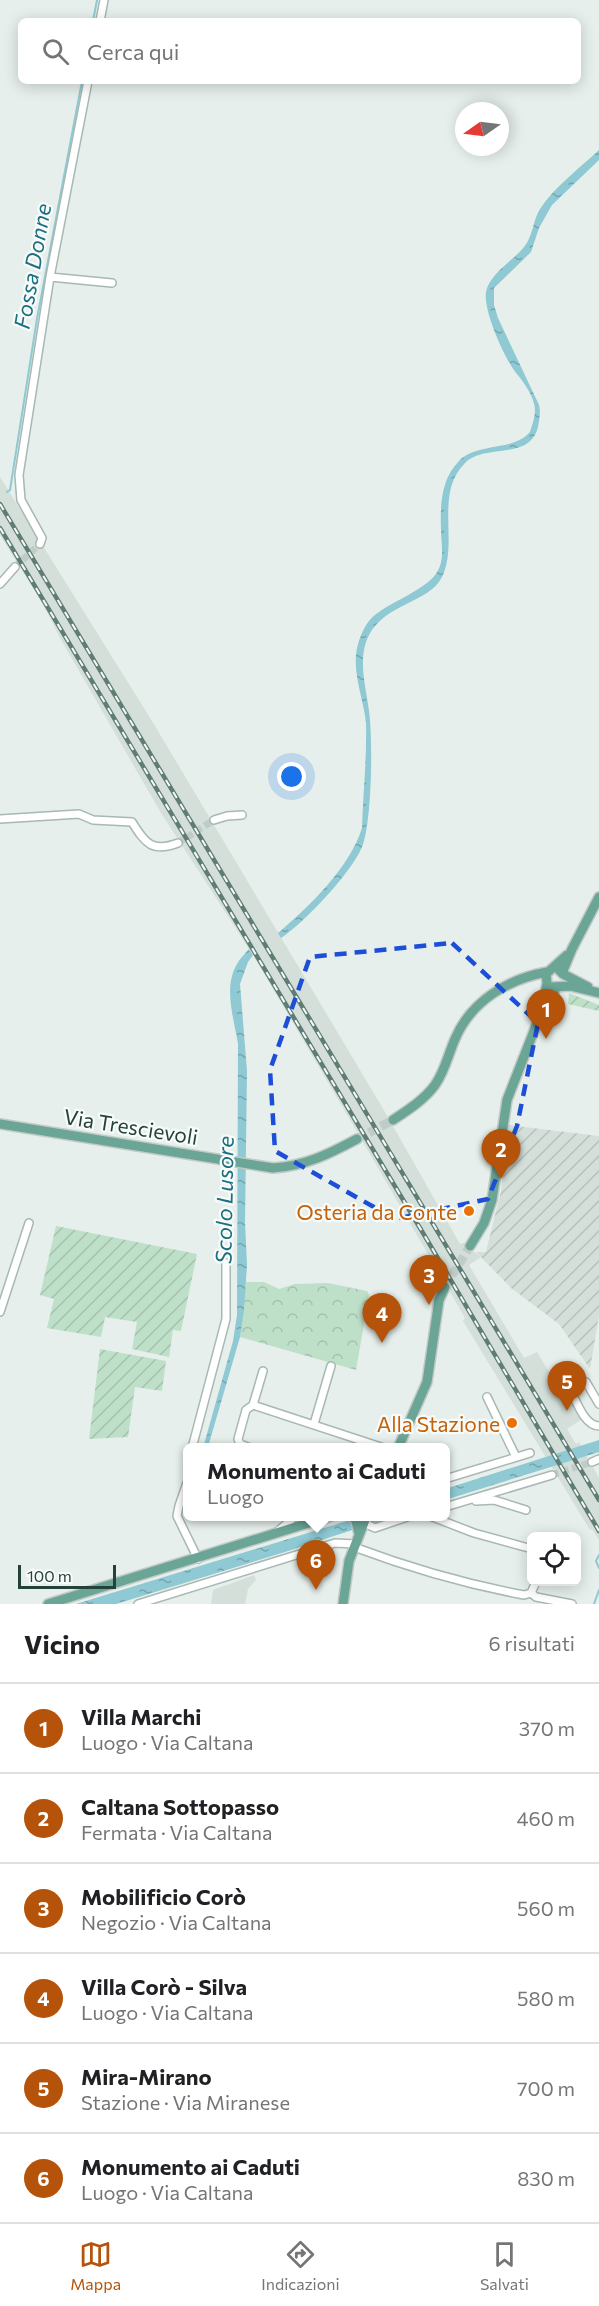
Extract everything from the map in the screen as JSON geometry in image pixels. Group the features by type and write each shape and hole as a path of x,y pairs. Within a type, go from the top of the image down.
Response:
{"main road":[{"path":"470,1246 488,1214 500,1157 507,1100 541,1013 547,983 545,977 557,972 572,949 599,897"},
{"path":"541,1013 563,980 557,972"},
{"path":"393,1120 415,1105 434,1086 442,1074 459,1030 478,1004 495,992 520,981 557,972 597,992"},
{"path":"520,981 547,983 553,987 597,992"},
{"name":"Via Trescievoli","path":"0,1124 273,1168 310,1163 357,1139"},
{"path":"400,1443 424,1390 439,1300 445,1287"},
{"path":"48,1604 315,1521"},
{"path":"344,1604 346,1579 356,1542 359,1521"}],"street":[{"path":"101,18 104,0"},
{"path":"40,544 42,538 21,500 19,475 50,277 87,84"},
{"path":"50,277 112,283"},
{"path":"0,584 15,567"},
{"path":"0,819 79,814 93,820 132,822 141,836 152,846 165,848 178,843"},
{"path":"214,820 242,815"},
{"path":"0,1312 29,1223"},
{"path":"193,1443 226,1319 226,1263"},
{"path":"314,1424 330,1366"},
{"path":"240,1443 238,1439 246,1410 253,1405 263,1371"},
{"path":"599,1404 586,1382 579,1380 573,1383 571,1391 588,1421 592,1426 599,1426"},
{"path":"486,1397 516,1457"},
{"path":"253,1405 371,1443"},
{"path":"450,1477 530,1453"},
{"path":"450,1505 552,1475"},
{"path":"183,1493 177,1516 198,1559"},
{"path":"471,1499 473,1501 499,1501 526,1510"},
{"path":"278,1533 279,1529 290,1521"},
{"path":"363,1521 375,1528 395,1521"},
{"path":"441,1521 457,1528 527,1548"},
{"path":"138,1604 335,1543 356,1542 406,1566 467,1584 524,1595 531,1593"},
{"path":"531,1593 534,1586"},
{"path":"531,1593 536,1597 572,1604"}],"highlighted area":[{"path":"452,943 538,1023 517,1126 488,1199 395,1219 275,1151 270,1070 310,957"}],"shaded area":[{"path":"0,477 152,721 385,1112 460,1244 467,1242 481,1257 469,1265 524,1358 537,1352 564,1396 568,1395 582,1419 567,1429 576,1444 579,1442 599,1478 599,1540 592,1529 590,1530 463,1321 465,1318 253,955 161,813 60,638 43,604 0,535"},
{"path":"508,1125 599,1136 599,1315 590,1369 559,1324 511,1288 476,1252 486,1252 501,1191"},
{"path":"254,1575 256,1580 248,1589 245,1604 211,1604 213,1590"}],"green space":[{"path":"569,993 599,1005 599,1011 568,1004"},
{"path":"56,1226 197,1254 181,1331 173,1330 169,1357 132,1349 137,1322 105,1317 101,1337 47,1328 54,1299 40,1295"},
{"path":"246,1282 264,1282 279,1289 295,1284 328,1283 367,1291 369,1295 356,1370 240,1337"},
{"path":"100,1349 166,1361 162,1391 135,1387 128,1437 89,1439"}],"water":[{"path":"599,150 599,160 552,205 539,228 531,252 494,288 494,305 498,318 539,405 538,427 526,444 474,457 465,463 456,475 451,489 447,563 442,577 428,593 386,616 376,624 369,635 365,644 363,663 370,724 371,780 368,820 362,847 348,870 326,896 302,921 281,938 278,933 315,899 338,872 356,843 362,828 366,723 356,664 360,637 376,614 428,582 440,566 443,493 453,468 467,455 476,451 505,445 523,438 532,427 535,405 526,385 511,366 496,334 486,300 488,285 527,243 538,213 546,201 560,185"},
{"path":"249,949 253,955 240,984 247,1071 245,1222 247,1265 244,1310 240,1337 209,1443 204,1443 233,1341 237,1315 238,1044 230,993 233,973 238,962"},
{"path":"599,1440 599,1452 450,1498 450,1487"},
{"path":"347,1521 380,1521 116,1604 76,1604"}],"waterway":[{"name":"Fossa Donne","path":"94,18 97,0"},
{"name":"Fossa Donne","path":"7,492 10,490 37,319 81,84"},
{"path":"599,1555 596,1561 599,1568"},
{"path":"594,1604 599,1590"}],"tunnel":[{"path":"15,567 40,544"},
{"path":"178,843 214,820"},
{"path":"357,1139 393,1120"},
{"path":"445,1287 470,1246"},
{"path":"552,1475 592,1462"}],"railway":[{"path":"0,504 599,1500"},
{"path":"0,528 599,1531"}],"place":[{"name":"Villa Marchi","path":"546,1039"},
{"name":"Caltana Sottopasso","path":"501,1179"},
{"name":"Osteria da Conte","path":"469,1211"},
{"name":"Mobilificio Corò","path":"429,1305"},
{"name":"Villa Corò - Silva","path":"382,1343"},
{"name":"Mira-Mirano","path":"567,1411"},
{"name":"Alla Stazione","path":"512,1423"},
{"name":"Monumento ai Caduti","path":"316,1590"}],"water label":[{"name":"Scolo Lusore","path":"224,1200"}]}
